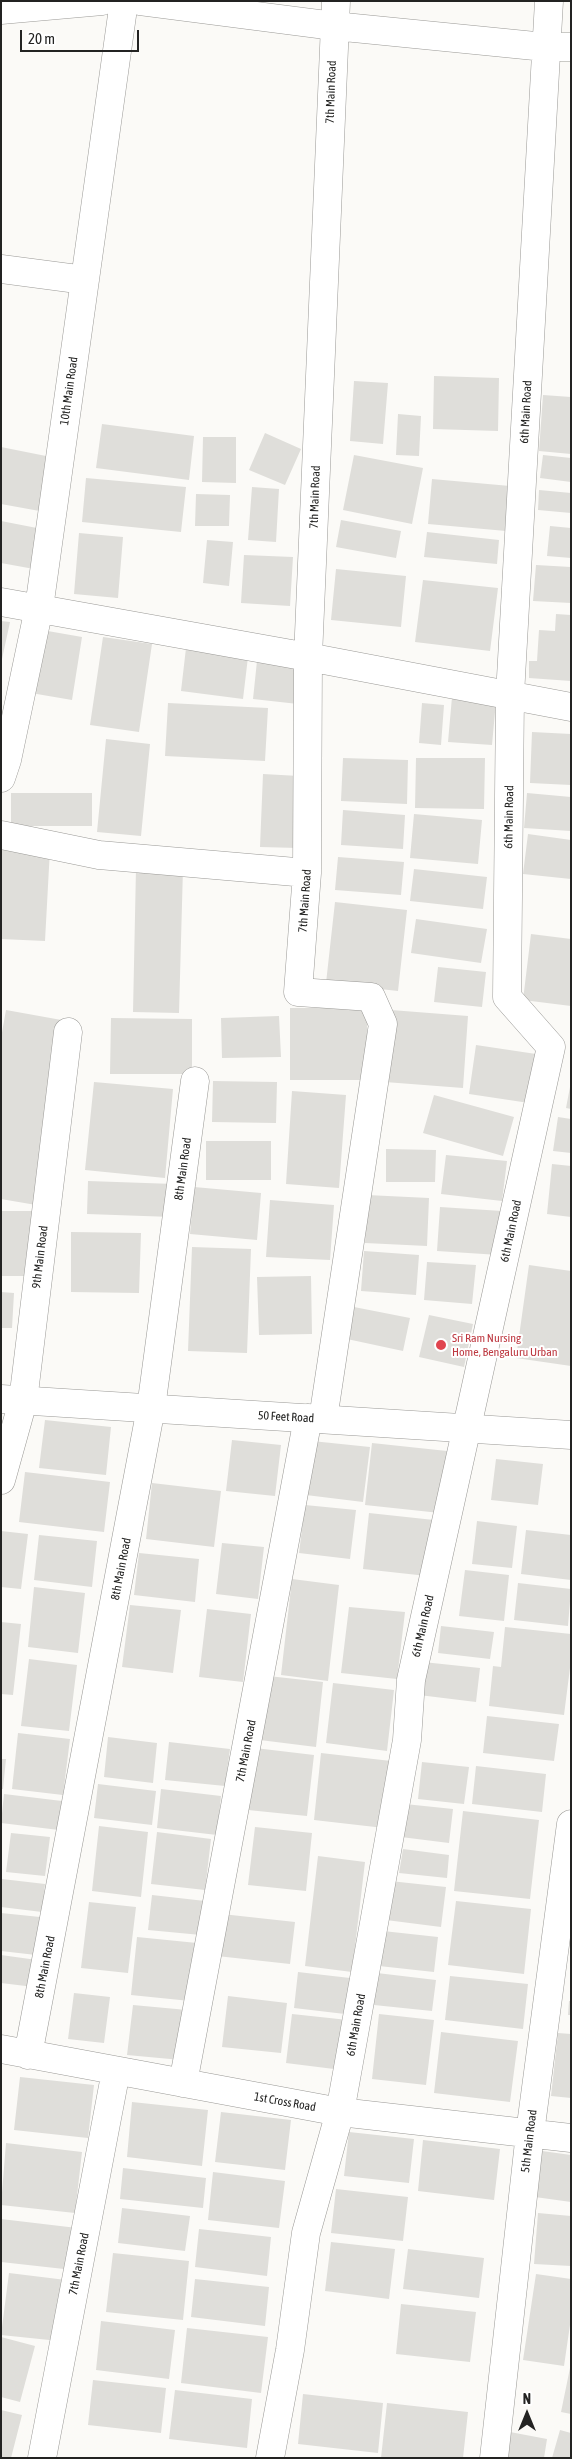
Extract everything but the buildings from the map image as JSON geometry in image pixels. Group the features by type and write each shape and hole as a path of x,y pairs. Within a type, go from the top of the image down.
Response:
{"street":[{"path":"1,10 102,1"},
{"name":"10th Main Road","path":"3,766 39,608 124,1"},
{"path":"140,1 335,13 558,47"},
{"name":"6th Main Road","path":"270,2458 290,2350 306,2234 340,2112 406,1740 411,1680 551,1047 507,997 510,695 558,47 549,1"},
{"name":"7th Main Road","path":"183,2084 316,1419 383,1024 371,997 298,992 307,873 308,656 335,13"},
{"path":"1,269 84,280"},
{"path":"1,602 308,656 571,707"},
{"path":"1,835 99,854 307,873"},
{"name":"9th Main Road","path":"1,1480 68,1032"},
{"name":"8th Main Road","path":"28,2055 151,1408 195,1081"},
{"name":"50 Feet Road","path":"12,1400 571,1435"},
{"name":"5th Main Road","path":"494,2458 530,2134 570,1840"},
{"name":"1st Cross Road","path":"1,2049 340,2112 571,2138"},
{"name":"7th Main Road","path":"42,2458 116,2071"}],"place":[{"name":"Sri Ram Nursing Home, Bengaluru Urban","path":"441,1345"}]}
